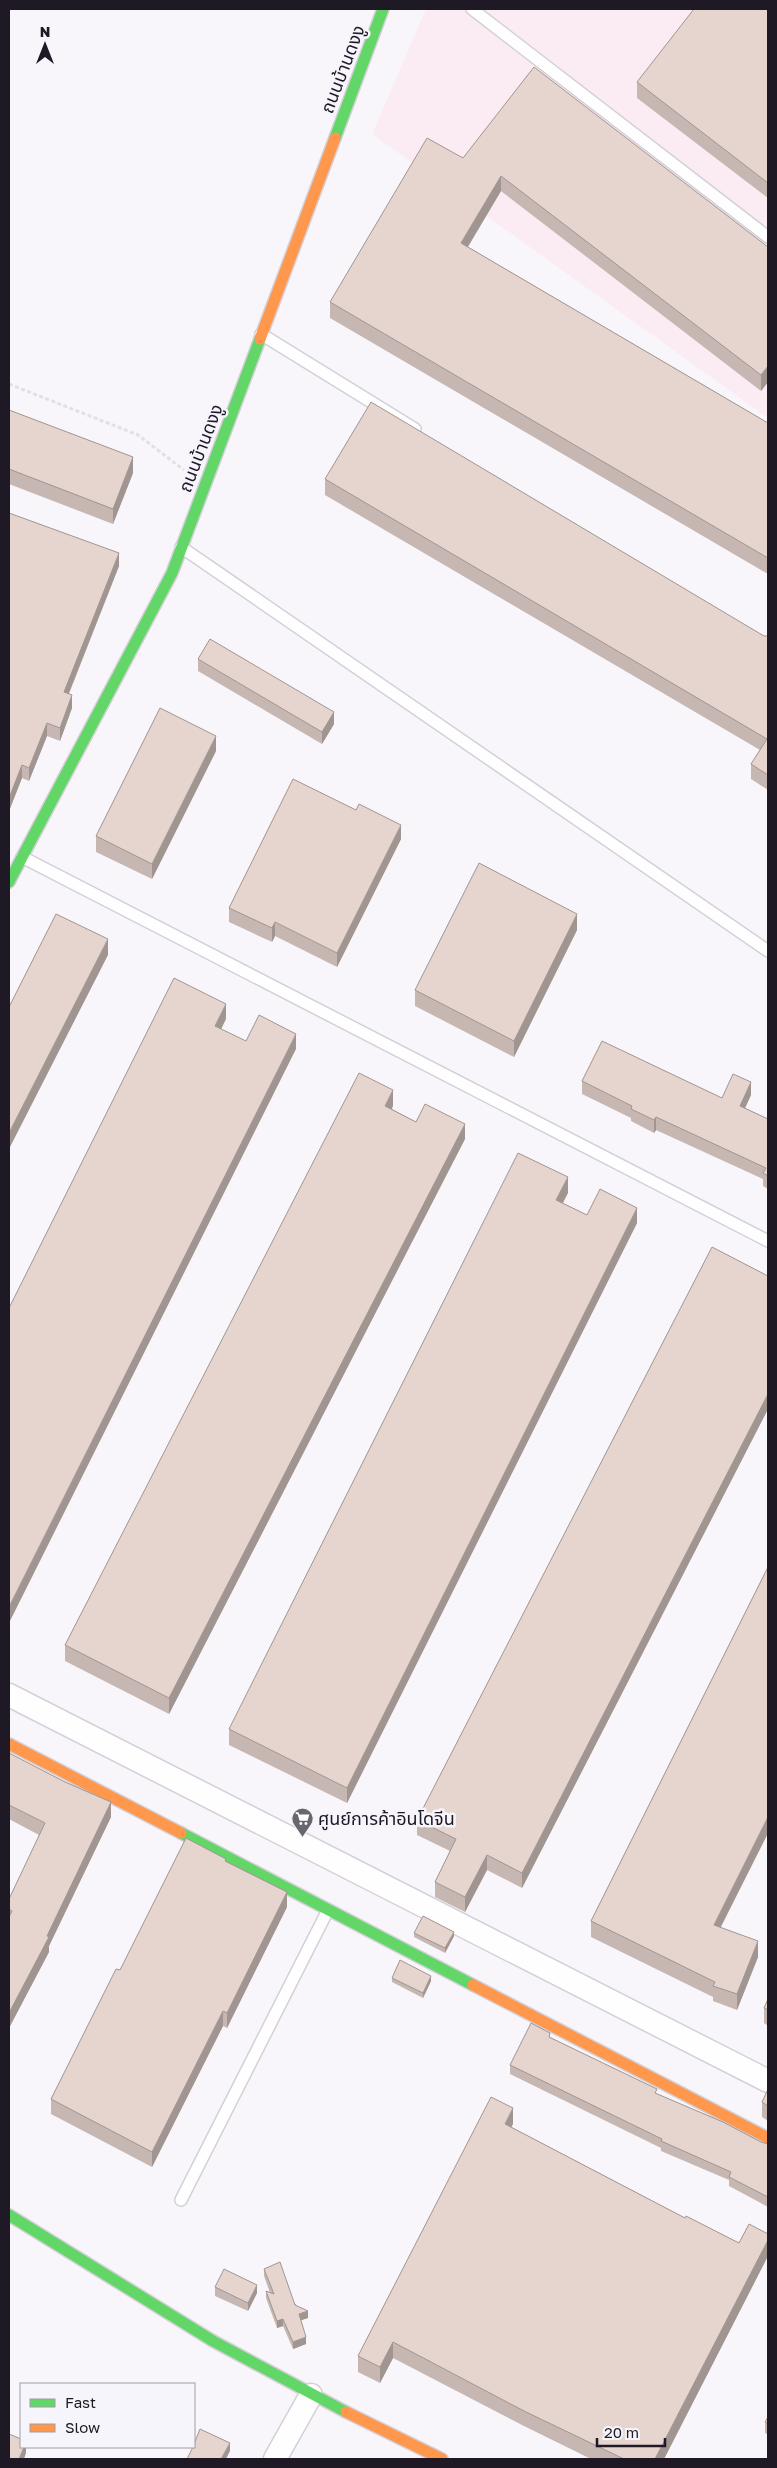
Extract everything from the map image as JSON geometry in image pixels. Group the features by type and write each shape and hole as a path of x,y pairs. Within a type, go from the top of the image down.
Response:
{"street":[{"name":"ถนนบ้านดงงู","path":"9,882 172,573 383,9"},
{"path":"9,1695 768,2081"},
{"path":"9,1744 768,2138"},
{"path":"9,2215 213,2341 311,2395 442,2459"},
{"path":"275,2459 311,2395"}],"lane":[{"path":"472,9 768,237"},
{"path":"261,334 422,433"},
{"path":"181,547 768,951"},
{"path":"22,857 768,1241"},
{"path":"181,2200 328,1910"}],"path":[{"path":"9,384 138,435 204,486"}],"shaded area":[{"path":"426,9 755,9 768,18 768,418 372,134"}],"building":[{"path":"694,9 768,9 768,183 637,82"},
{"path":"534,67 768,247 768,366 761,375 501,176 461,243 768,423 768,558 330,302 427,138 463,158"},
{"path":"371,402 764,636 768,636 768,775 751,764 767,739 325,479"},
{"path":"9,410 133,457 113,509 9,469"},
{"path":"9,513 119,553 64,692 72,695 60,728 47,723 29,768 22,765 9,798"},
{"path":"210,639 334,712 322,732 198,659"},
{"path":"160,708 216,736 152,864 96,836"},
{"path":"293,779 356,810 359,804 401,825 337,953 275,922 272,928 229,908"},
{"path":"479,863 577,914 514,1041 415,990"},
{"path":"56,914 108,939 9,1133 9,1007"},
{"path":"174,978 226,1004 215,1026 246,1041 259,1015 296,1034 9,1607 9,1308"},
{"path":"602,1041 722,1098 733,1074 751,1082 740,1106 768,1119 768,1176 763,1173 766,1168 656,1117 654,1120 631,1109 632,1106 582,1081"},
{"path":"359,1073 393,1090 385,1106 416,1122 425,1104 465,1124 169,1698 65,1645"},
{"path":"518,1153 568,1177 556,1200 587,1215 600,1189 637,1208 347,1788 229,1729"},
{"path":"712,1247 768,1276 768,1394 522,1873 487,1855 465,1897 435,1882 456,1839 417,1820"},
{"path":"768,1567 768,1817 714,1925 758,1941 737,1994 713,1986 715,1982 591,1921"},
{"path":"9,1753 65,1782 111,1802 47,1936 49,1937 9,2013 9,1917 12,1911 9,1909 9,1899 45,1823 9,1805"},
{"path":"186,1838 226,1859 225,1861 287,1892 227,2013 223,2011 152,2152 51,2099 116,1969 120,1970"},
{"path":"423,1916 454,1932 445,1948 414,1933"},
{"path":"400,1960 431,1976 423,1993 392,1978"},
{"path":"768,1999 768,2010 764,2008"},
{"path":"531,2023 550,2033 549,2037 657,2089 655,2093 723,2122 768,2144 768,2197 729,2177 731,2172 661,2141 662,2139 510,2065"},
{"path":"768,2089 768,2106 762,2102"},
{"path":"491,2097 513,2108 505,2124 685,2218 686,2216 739,2243 749,2224 768,2234 768,2240 655,2459 624,2459 524,2411 393,2342 380,2367 358,2356"},
{"path":"280,2262 295,2305 308,2311 299,2314 306,2337 293,2342 283,2319 277,2321 266,2291 274,2294 264,2269"},
{"path":"224,2269 257,2285 248,2303 215,2287"},
{"path":"200,2429 230,2443 221,2459 187,2459 192,2448 195,2448 195,2442"},
{"path":"9,2434 20,2439 20,2448 24,2448 19,2459 9,2459"}],"traffic: fast":[{"path":"335,138 383,9"},
{"path":"9,882 172,573 260,339"},
{"path":"181,1833 473,1985"},
{"path":"9,2215 213,2341 346,2412"}],"traffic: slow":[{"path":"260,339 335,138"},
{"path":"9,1744 181,1833"},
{"path":"473,1985 768,2138"},
{"path":"346,2412 442,2459"}],"place":[{"name":"ศูนย์การค้าอินโดจีน","path":"302,1837"}]}
